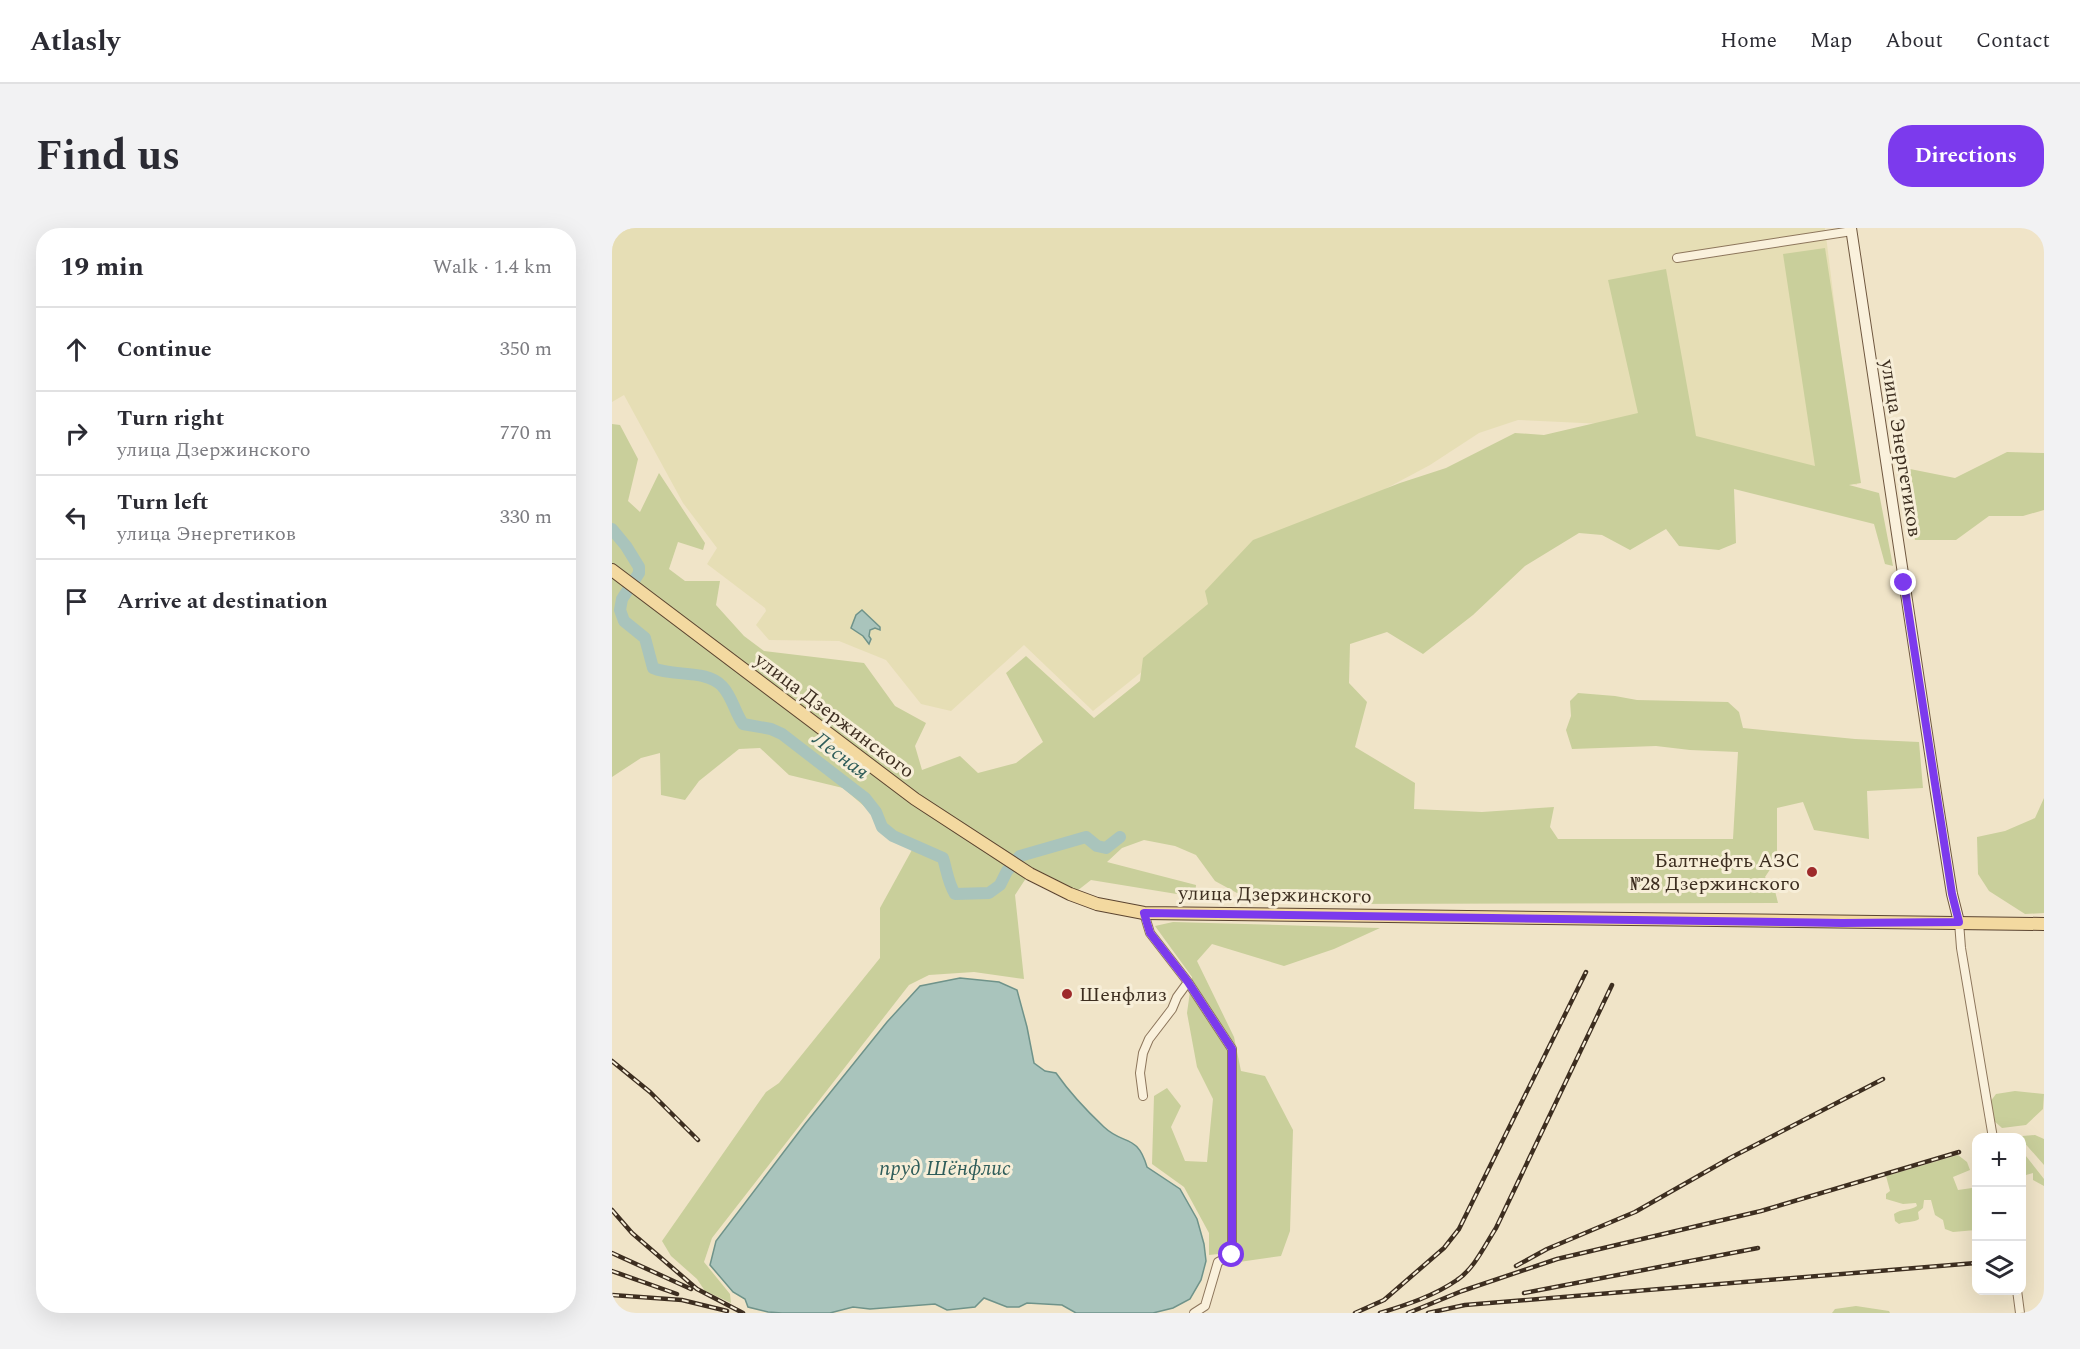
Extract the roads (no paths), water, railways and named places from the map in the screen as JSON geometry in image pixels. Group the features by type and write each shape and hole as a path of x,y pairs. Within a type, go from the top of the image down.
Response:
{"main road":[{"name":"улица Энергетиков","path":"1852,230 1936,793 1952,894 1959,922"},
{"name":"улица Дзержинского","path":"616,574 915,800 1041,880 1097,904 1144,913 2044,924"}],"street":[{"path":"1677,258 1852,230"},
{"path":"1144,913 1150,933 1188,982 1232,1049 1232,1255 1218,1262 1205,1306 1194,1313"},
{"path":"1959,922 1960,948 1992,1133"},
{"path":"1143,1096 1140,1073 1143,1053 1149,1040 1172,1010 1177,997 1188,982"},
{"path":"2018,1295 2020,1313"}],"water":[{"path":"862,610 880,627 880,630 875,628 870,630 869,644 863,636 851,628 856,615"},
{"name":"пруд Шёнфлис","path":"960,978 999,982 1017,990 1034,1063 1045,1071 1056,1073 1079,1102 1104,1127 1134,1144 1143,1156 1147,1167 1180,1189 1197,1219 1206,1261 1201,1280 1190,1299 1173,1308 1153,1313 1076,1313 1062,1305 1027,1303 1019,1307 1007,1307 984,1298 975,1307 947,1310 935,1304 870,1309 853,1307 830,1313 782,1313 748,1307 745,1299 733,1292 710,1265 716,1241 805,1124 887,1022 920,986"}],"waterway":[{"name":"Лесная","path":"612,529 639,567 639,573 622,599 620,610 624,621 645,638 653,668 707,677 722,686 743,724 771,729 782,734 865,798 876,812 882,827 893,836 943,858 955,894 989,893 1000,885 1007,871 1020,856 1086,837 1097,846 1106,848 1120,837"}],"railway":[{"path":"1355,1313 1384,1300 1444,1248 1459,1229 1586,972"},
{"path":"1380,1313 1439,1291 1463,1275 1474,1263 1496,1228 1612,985"},
{"path":"612,1061 650,1092 698,1140"},
{"path":"1516,1266 1547,1249 1635,1212 1730,1158 1883,1079"},
{"path":"1408,1313 1462,1291 1557,1259 1761,1211 1959,1152"},
{"path":"612,1210 632,1233 697,1289 743,1313"},
{"path":"1524,1293 1758,1248"},
{"path":"612,1253 691,1289"},
{"path":"1428,1313 1465,1305 1972,1263"},
{"path":"612,1271 677,1294"},
{"path":"612,1295 682,1300 727,1311"}],"place":[{"name":"Балтнефть АЗС №28 Дзержинского","path":"1812,872"},
{"name":"Шенфлиз","path":"1067,994"}]}
